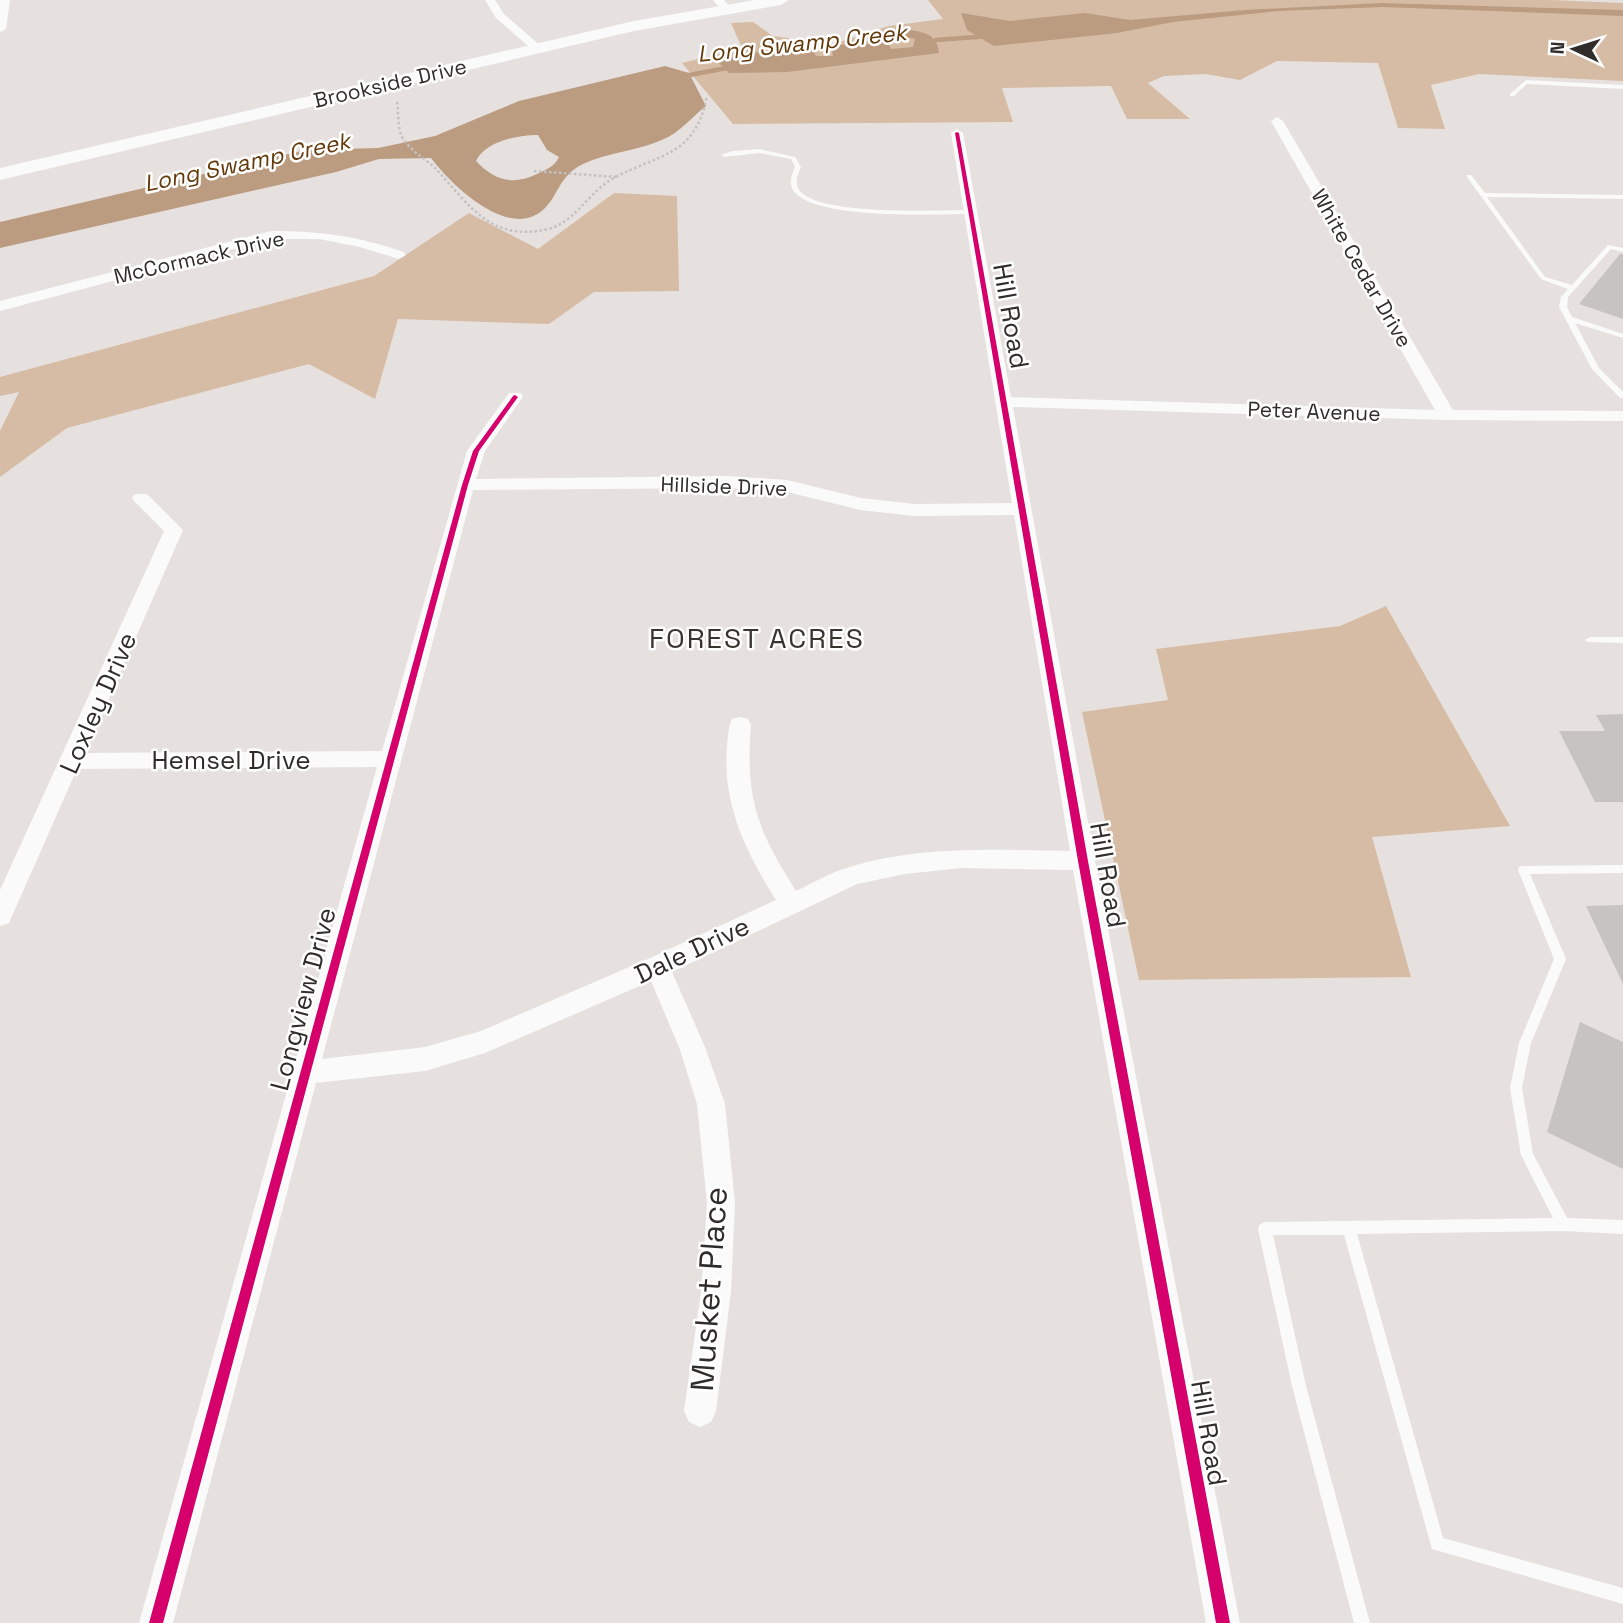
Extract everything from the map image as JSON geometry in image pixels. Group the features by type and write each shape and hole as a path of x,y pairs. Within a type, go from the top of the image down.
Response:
{"street":[{"path":"0,29 5,0"},
{"path":"490,0 500,16 538,49"},
{"name":"Brookside Drive","path":"0,174 722,5 781,0"},
{"name":"White Cedar Drive","path":"1277,121 1447,415"},
{"name":"Hill Road","path":"957,133 1083,861 1223,1623"},
{"name":"McCormack Drive","path":"0,306 271,236 319,234 363,243 399,255"},
{"name":"Longview Drive","path":"156,1623 465,485 476,451 515,397"},
{"name":"Peter Avenue","path":"1004,402 1447,415 1623,416"},
{"name":"Hillside Drive","path":"465,485 727,482 787,486 861,504 914,510 1023,509"},
{"name":"Loxley Drive","path":"3,905 72,761 174,530 141,498"},
{"path":"740,725 735,761 740,804 754,846 791,905"},
{"name":"Hemsel Drive","path":"72,761 391,759"},
{"name":"Dale Drive","path":"305,1072 388,1065 425,1059 473,1045 657,967 853,875 905,865 961,859 1083,861"},
{"name":"Musket Place","path":"657,967 692,1047 711,1104 714,1129 721,1203 716,1292 700,1411"}],"lane":[{"path":"1512,95 1526,82 1623,87"},
{"path":"724,155 747,150 769,151 793,158 798,167 793,177 795,189 803,197 839,208 972,212"},
{"path":"1469,176 1544,278 1573,288"},
{"path":"1483,195 1623,197"},
{"path":"1623,250 1610,246 1564,298 1563,307 1596,369 1623,396"},
{"path":"1570,319 1623,336"},
{"path":"1590,640 1623,640"},
{"path":"1563,1224 1527,1156 1516,1088 1525,1043 1560,959 1523,870 1623,869"},
{"path":"1362,1623 1299,1386 1265,1229 1563,1224 1623,1227"},
{"path":"1349,1228 1437,1544 1623,1596"}],"path":[{"path":"397,102 402,138 437,170 472,211 496,226 526,230 559,225 568,220 599,186 668,156 702,125 707,96"},
{"path":"534,171 619,177"}],"shaded area":[{"path":"928,0 1551,0 1623,3 1623,81 1479,74 1431,85 1445,129 1398,128 1378,63 1277,61 1240,80 1205,74 1164,76 1148,83 1190,119 1127,119 1111,86 1002,88 1013,122 733,124 682,63 742,48 731,23 753,22 773,36 833,44 889,26 943,19"},
{"path":"1381,3 1623,10 1623,16 1383,7 1278,11 1173,22 1117,33 994,46 967,30 961,13 1010,21 1085,13 1130,20 1245,10"},
{"path":"903,29 922,32 932,37 939,53 787,72 729,73 717,61 767,50 771,43 811,49 816,56 833,56 831,45 870,44 886,38 891,49 913,47 915,39 901,36"},
{"path":"665,66 689,73 706,106 664,139 593,160 575,169 564,180 550,203 531,217 516,219 499,215 483,206 452,182 431,158 379,159 336,172 0,248 0,222 305,150 378,148 435,136 519,101","holes":["538,135 547,150 559,157 555,163 537,174 519,180 497,177 476,161 480,154 494,144 521,136"]},
{"path":"614,193 677,196 679,291 594,292 549,324 398,319 375,399 309,364 67,428 0,477 0,431 19,392 0,396 0,377 374,276 469,213 538,249"},
{"path":"1386,606 1510,826 1372,837 1411,977 1139,980 1082,712 1168,700 1156,649 1340,626"}],"building":[{"path":"1620,254 1623,254 1623,319 1579,304"},
{"path":"1623,714 1623,802 1595,802 1559,731 1605,731 1596,715"},
{"path":"1623,905 1623,984 1586,906"},
{"path":"1580,1022 1623,1042 1623,1169 1547,1132"}],"waterway":[{"name":"Long Swamp Creek","path":"928,46 936,40 990,36"},
{"name":"Long Swamp Creek","path":"679,77 732,67"}],"cycle path":[{"path":"957,133 1083,861 1223,1623"},
{"path":"156,1623 465,485 476,451 515,397"}],"district":[{"name":"FOREST ACRES","path":"757,638"}]}
